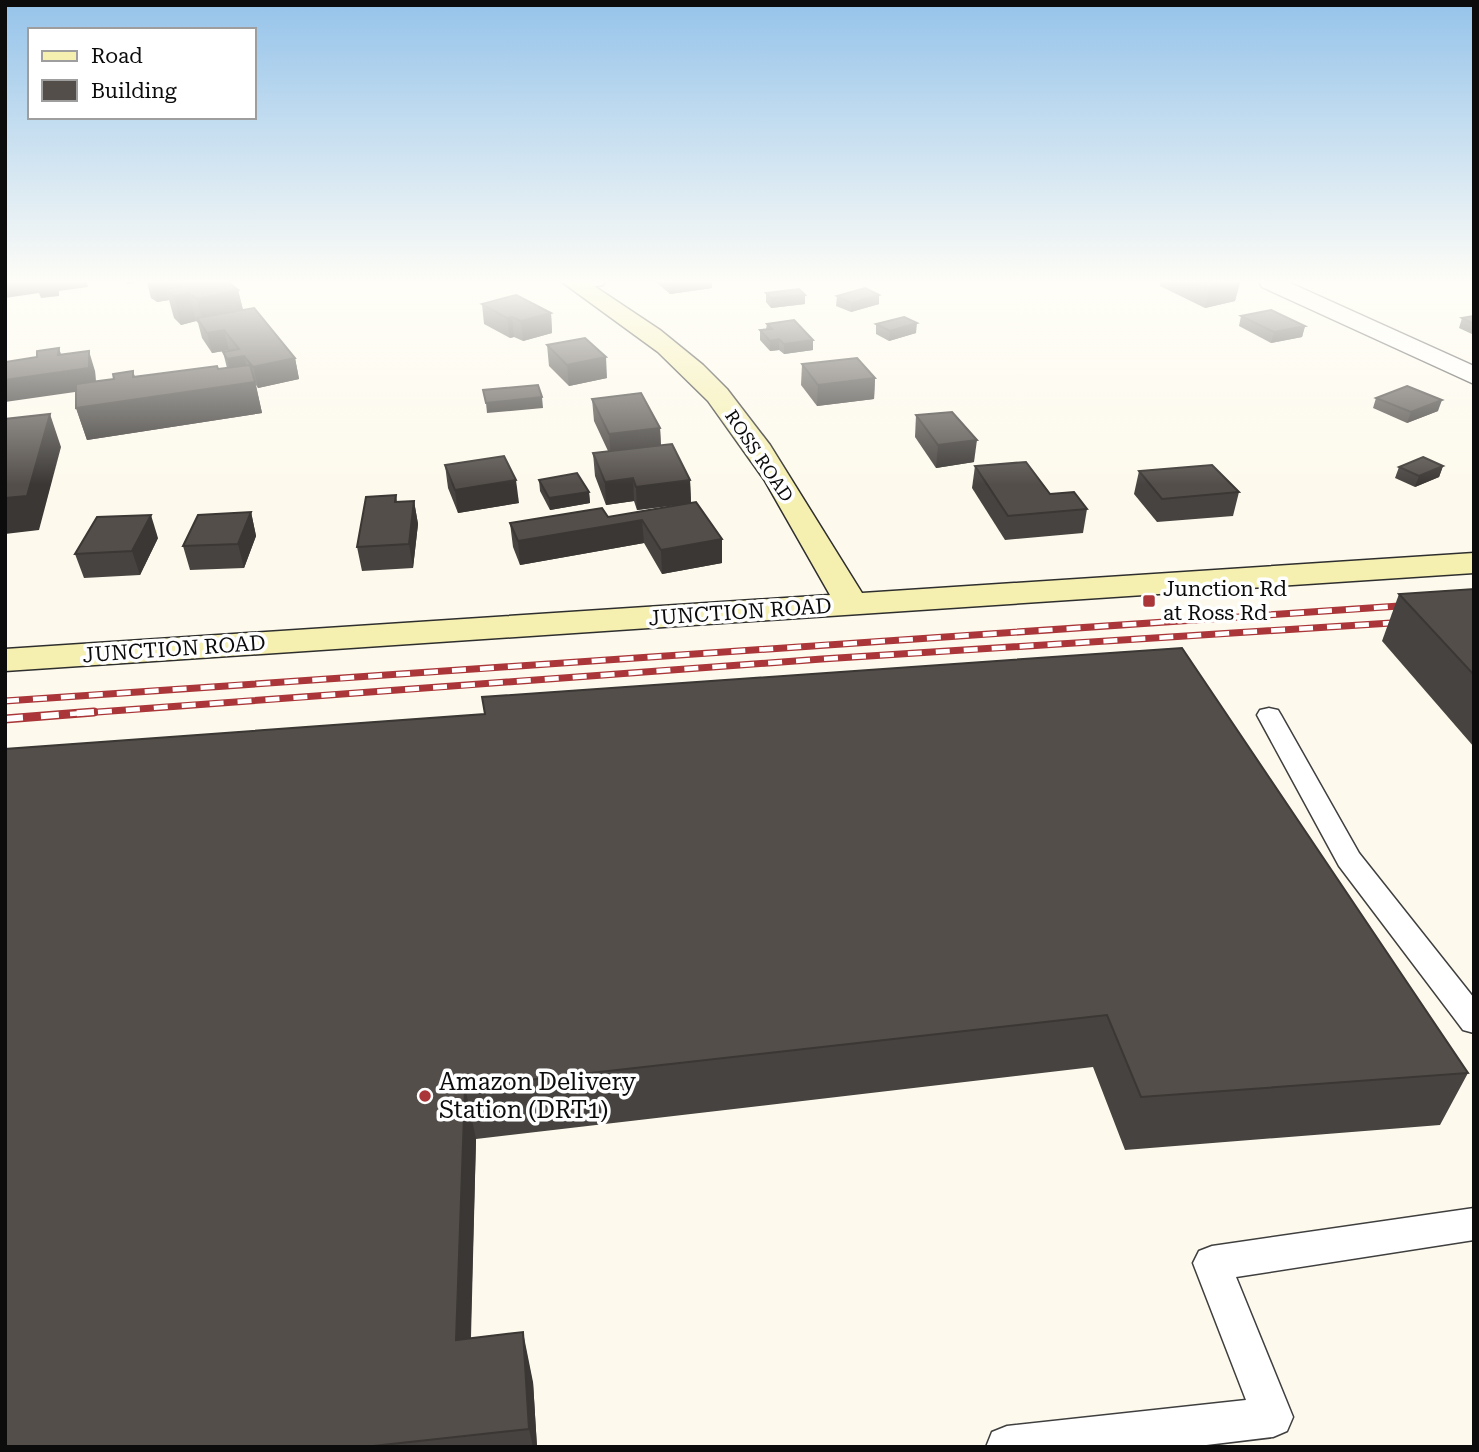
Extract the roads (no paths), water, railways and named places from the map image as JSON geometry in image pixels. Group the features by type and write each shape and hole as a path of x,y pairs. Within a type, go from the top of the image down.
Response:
{"street":[{"name":"ROSS ROAD","path":"668,350 693,369 730,410 783,490 852,604"},
{"path":"1417,350 1474,376"},
{"name":"JUNCTION ROAD","path":"5,660 1474,563"}],"lane":[{"path":"1269,715 1349,859 1474,1021"},
{"path":"1007,1447 1273,1417 1212,1263 1474,1224"}],"railway":[{"path":"5,701 1414,605"},
{"path":"70,714 822,659 1407,622"},
{"path":"5,719 94,712"}],"place":[{"name":"Junction Rd at Ross Rd","path":"1149,601"},
{"name":"Amazon Delivery Station (DRT1)","path":"425,1096"}]}
